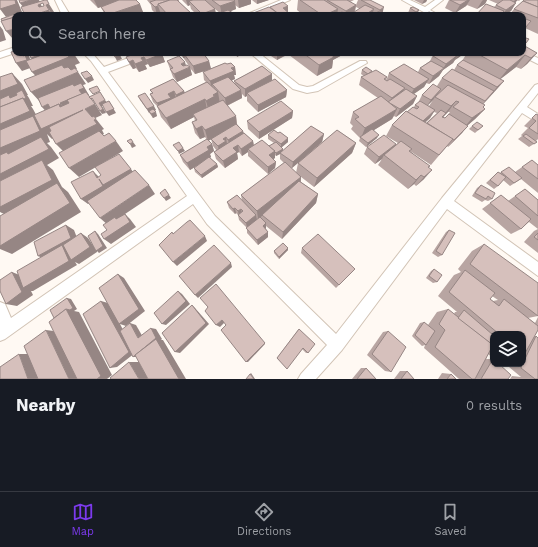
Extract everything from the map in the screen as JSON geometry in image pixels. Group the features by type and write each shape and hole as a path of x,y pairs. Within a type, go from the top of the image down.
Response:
{"street":[{"path":"58,0 64,12"},
{"path":"256,12 287,0"},
{"path":"405,0 429,12"},
{"path":"425,10 440,0"},
{"path":"0,55 12,51"},
{"path":"90,56 210,220 337,345"},
{"path":"102,71 142,56"},
{"path":"258,56 296,87 307,90 315,89 364,63"},
{"path":"526,56 538,61"},
{"path":"306,379 337,345 446,202 538,87"},
{"path":"522,108 538,119"},
{"path":"0,309 4,331 194,197"},
{"path":"446,202 538,270"}],"building":[{"path":"0,0 15,0 16,4 0,9"},
{"path":"19,0 31,0 20,3"},
{"path":"45,0 47,0 49,4 46,5 49,10 43,12 24,12 21,7","holes":["43,3 44,6 39,7 38,5"]},
{"path":"119,0 136,0 140,4 116,12 105,12 101,7"},
{"path":"156,0 170,0 158,4 158,6 155,7 150,2"},
{"path":"170,0 177,0 190,12 165,12 158,4"},
{"path":"205,0 215,9 207,12 200,12 189,1"},
{"path":"212,0 234,0 235,1 220,6"},
{"path":"300,0 324,0 338,9 332,12 318,12"},
{"path":"327,0 347,0 356,5 346,11"},
{"path":"361,0 370,0 384,7 380,10"},
{"path":"450,0 468,0 460,5"},
{"path":"503,0 510,0 516,3 506,10 496,5"},
{"path":"538,0 538,7 523,1"},
{"path":"523,1 538,7 538,18 526,14 526,12 514,9"},
{"path":"283,2 288,6 283,8 288,12 276,12 270,7"},
{"path":"486,4 504,11 503,12 479,12"},
{"path":"365,5 374,9 370,12 354,12"},
{"path":"269,7 276,12 256,12"},
{"path":"413,7 419,10 416,12 410,8"},
{"path":"12,15 12,18 2,21 1,19"},
{"path":"12,18 12,30 6,31 1,21"},
{"path":"526,19 531,21 526,27"},
{"path":"526,47 537,53 531,58 526,56"},
{"path":"13,56 25,56 27,60 16,63"},
{"path":"39,56 69,57 32,72 26,61"},
{"path":"157,56 146,60 144,57 141,58 143,61 135,64 133,60 129,62 126,57"},
{"path":"179,56 185,62 181,64 183,66 187,65 190,67 174,74 170,69 173,68 167,61"},
{"path":"186,56 205,56 209,61 193,66"},
{"path":"307,56 334,57 319,65"},
{"path":"433,56 457,56 446,64"},
{"path":"481,56 524,56 507,70"},
{"path":"463,60 504,81 497,87 457,65"},
{"path":"431,61 444,68 433,76 420,68"},
{"path":"225,63 231,63 235,67 231,68 234,71 210,81 203,72"},
{"path":"404,64 429,79 414,89 389,73"},
{"path":"62,65 64,68 68,67 71,70 75,68 78,72 31,92 24,80"},
{"path":"262,66 272,74 245,89 234,81"},
{"path":"366,67 372,71 368,74 362,70"},
{"path":"452,69 494,91 485,101 442,78"},
{"path":"376,70 387,77 384,79 387,81 390,79 405,88 392,98 361,77"},
{"path":"87,71 92,76 85,79 81,73"},
{"path":"12,73 18,84 0,91 0,77"},
{"path":"228,77 241,90 225,98 212,84"},
{"path":"173,79 184,91 176,95 174,91 168,94 171,98 157,103 150,94 153,93 150,90"},
{"path":"275,79 287,90 258,105 247,93"},
{"path":"207,82 218,92 213,95 215,96 206,101 205,99 166,118 157,106"},
{"path":"81,83 84,88 79,90 82,94 50,108 48,104 42,107 38,98 73,84 74,86"},
{"path":"433,84 441,89 431,100 422,95"},
{"path":"448,85 485,105 483,107 485,109 472,118 453,107 459,102 456,101 451,106 435,97"},
{"path":"97,86 100,91 93,94 89,89"},
{"path":"406,89 417,96 400,109 388,102"},
{"path":"22,90 26,98 0,107 0,99 9,95 10,98 17,95 16,93"},
{"path":"86,92 95,104 85,109 92,117 94,116 96,119 94,120 97,124 56,144 49,132 51,131 49,127 83,110 41,129 34,115 59,104 60,107 69,103 67,100"},
{"path":"100,92 105,100 99,103 103,109 100,111 92,98 91,99 89,97"},
{"path":"145,93 154,106 147,109 138,96"},
{"path":"381,96 397,109 365,128 355,119 359,117 353,112"},
{"path":"23,98 30,111 0,124 0,107"},
{"path":"223,100 236,116 205,130 202,126 196,129 192,122 197,120 193,114"},
{"path":"109,101 114,109 106,112 102,104"},
{"path":"281,101 293,111 259,132 247,121"},
{"path":"420,101 435,110 423,121 407,112 413,107 417,109 419,107 415,105"},
{"path":"153,109 156,112 151,114 149,111"},
{"path":"441,110 446,113 442,117 445,118 449,114 468,126 454,140 427,123"},
{"path":"406,111 453,139 439,155 392,125"},
{"path":"536,114 538,115 538,134 529,128 536,121 532,118"},
{"path":"33,116 40,131 0,148 0,130"},
{"path":"477,122 483,126 478,130 472,126"},
{"path":"236,124 243,131 228,140 226,137 223,139 226,141 218,146 211,139"},
{"path":"311,126 324,134 293,162 280,153"},
{"path":"372,129 379,135 368,143 360,137"},
{"path":"274,130 278,133 280,132 288,138 281,144 268,135"},
{"path":"337,130 356,143 317,178 298,163"},
{"path":"99,131 104,136 109,133 116,141 69,168 59,153"},
{"path":"244,133 253,141 241,149 238,145 233,148 237,152 223,161 214,152"},
{"path":"526,134 537,142 534,144 523,136"},
{"path":"384,135 396,144 379,157 367,147"},
{"path":"41,137 49,149 0,174 0,155 7,152 8,154"},
{"path":"131,139 133,142 130,144 127,141"},
{"path":"207,139 212,144 207,147 209,150 187,163 180,155"},
{"path":"262,140 275,151 269,155 276,162 268,167 248,149"},
{"path":"401,141 412,149 409,151 430,166 428,167 432,170 424,177 421,175 416,180 384,155"},
{"path":"179,142 183,148 178,151 173,145"},
{"path":"276,142 283,149 276,153 269,146"},
{"path":"119,154 131,169 103,185 99,179 103,186 81,199 71,182 93,171 97,178 101,175 95,167"},
{"path":"209,157 217,164 201,175 194,168"},
{"path":"42,160 52,180 0,207 0,181"},
{"path":"532,160 538,165 538,179 522,167"},
{"path":"285,162 301,177 257,211 241,195"},
{"path":"509,167 522,178 514,183 501,172"},
{"path":"135,170 149,185 100,218 87,201"},
{"path":"498,172 506,177 498,186 490,180"},
{"path":"299,181 318,194 283,232 262,215"},
{"path":"57,183 70,203 0,246 0,216"},
{"path":"481,185 495,193 492,199 488,196 486,199 475,193"},
{"path":"165,189 169,195 164,198 160,193"},
{"path":"525,189 538,200 538,216 515,196"},
{"path":"237,195 256,215 246,223 238,215 243,211 241,209 238,211 235,208 233,209 227,202"},
{"path":"501,195 531,219 521,229 490,203"},
{"path":"125,214 130,222 104,239 101,234 107,230 103,225 115,217 116,219"},
{"path":"260,217 266,223 263,226 268,232 257,240 246,228"},
{"path":"190,220 205,236 173,262 159,245 172,232 173,234"},
{"path":"66,225 71,238 38,256 34,242"},
{"path":"449,230 455,233 442,255 436,251"},
{"path":"95,231 103,246 96,251 88,236"},
{"path":"81,233 90,247 71,260 63,245"},
{"path":"538,233 538,240 534,237"},
{"path":"318,234 355,269 339,285 302,248"},
{"path":"283,243 288,248 279,257 274,251"},
{"path":"484,244 538,283 538,316 470,264"},
{"path":"62,245 69,261 23,288 17,271"},
{"path":"214,245 231,263 195,295 179,276"},
{"path":"434,269 442,275 437,282 429,276"},
{"path":"465,270 495,293 490,299 499,306 504,299 538,326 538,330 526,351 526,331 495,331 449,292"},
{"path":"12,272 22,292 6,304 0,291 0,280"},
{"path":"118,274 139,309 119,324 99,288"},
{"path":"216,284 265,343 246,362 221,330 226,325 222,320 216,325 205,311 208,307 200,298"},
{"path":"178,291 186,301 162,324 154,313"},
{"path":"67,298 73,308 70,310 66,309 54,318 50,310"},
{"path":"101,301 129,352 110,368 83,314"},
{"path":"192,305 206,323 175,352 162,333"},
{"path":"66,309 101,376 97,379 77,379 49,322"},
{"path":"448,309 490,343 490,351 475,379 472,379 435,347 445,330 439,324"},
{"path":"464,310 490,332 490,343 458,318"},
{"path":"424,322 435,331 426,345 415,335"},
{"path":"130,323 138,338 151,328 156,338 133,357 120,331"},
{"path":"299,329 315,344 308,353 303,348 287,369 277,358"},
{"path":"46,330 69,379 38,379 24,346"},
{"path":"388,331 406,347 391,372 372,354"},
{"path":"536,336 538,338 538,379 535,379 521,368 526,367 526,357"},
{"path":"156,339 179,379 148,379 135,355"},
{"path":"19,354 28,379 0,379 0,367"},
{"path":"129,362 139,379 110,378"},
{"path":"490,364 490,367 502,367 511,375 508,379 481,379"},
{"path":"366,368 376,379 357,379"},
{"path":"407,371 414,379 401,379"},
{"path":"250,374 254,379 246,379"},
{"path":"451,374 456,379 447,379"}]}
